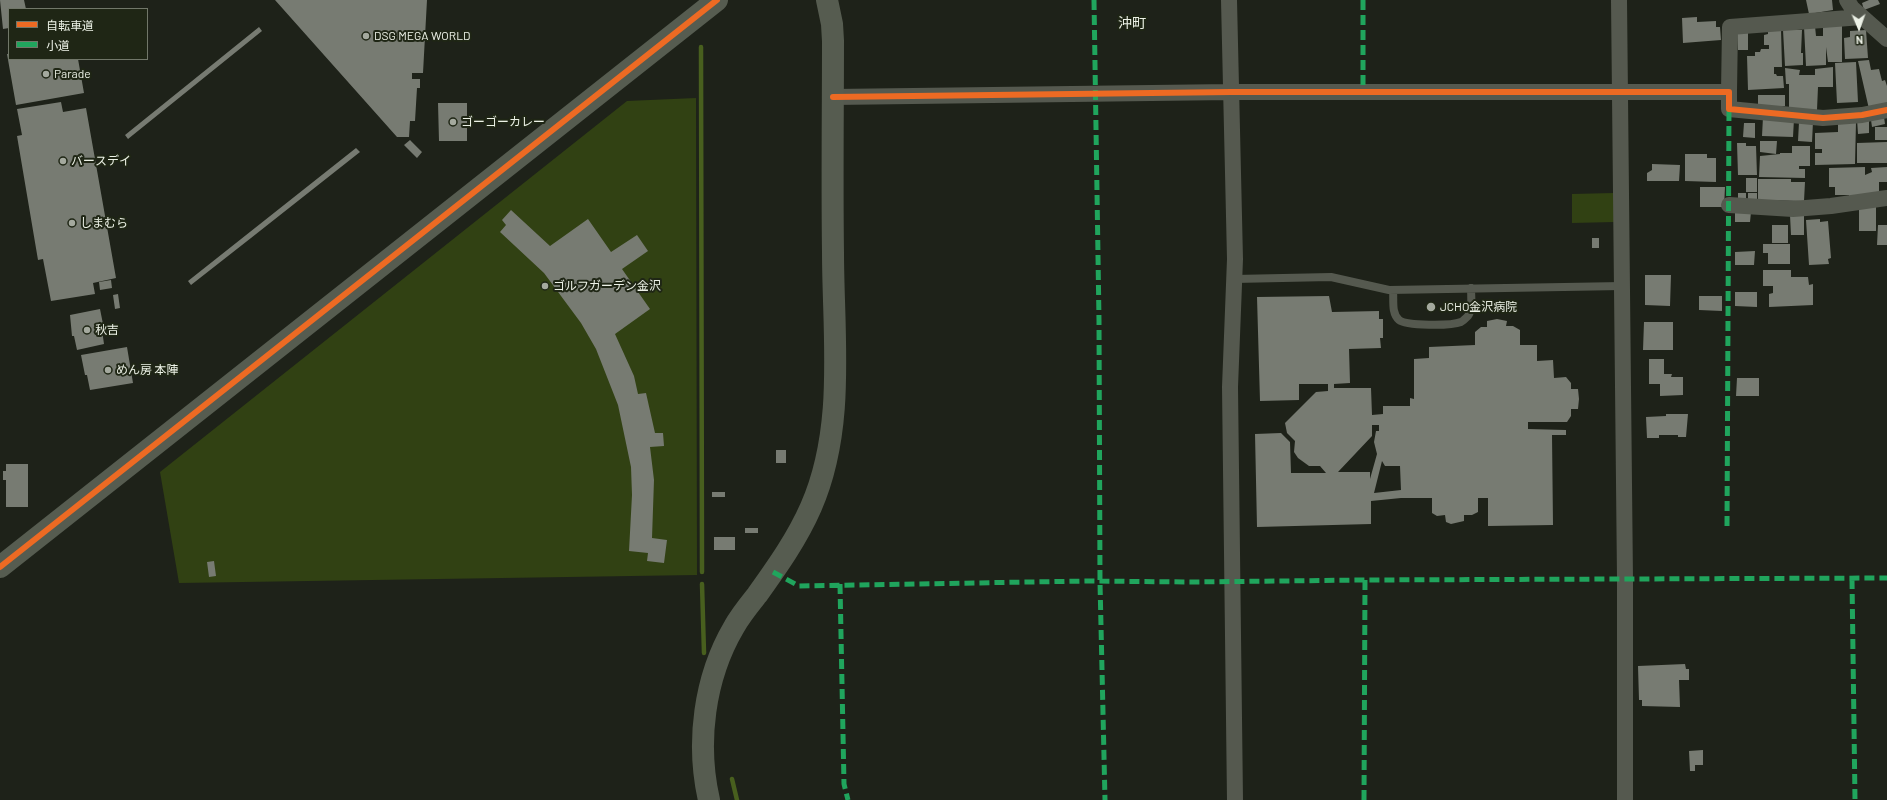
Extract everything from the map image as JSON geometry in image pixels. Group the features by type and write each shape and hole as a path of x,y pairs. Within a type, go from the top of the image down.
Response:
{"street":[{"path":"0,567 717,0"},
{"path":"709,800 704,779 702,740 707,698 718,663 734,626 792,544 811,507 822,474 829,442 833,414 835,380 833,252 833,41 832,24 827,0"},
{"path":"1229,0 1234,279 1230,387 1234,800"},
{"path":"1619,0 1621,91 1625,800"},
{"path":"1847,0 1852,8 1887,38"},
{"path":"1862,17 1730,27 1729,109 1823,118 1862,115 1887,110"},
{"path":"833,97 1231,92 1729,92"},
{"path":"1729,205 1793,209 1831,206 1887,198"}],"lane":[{"path":"1234,279 1331,277 1393,290 1622,286"},
{"path":"1393,290 1394,311 1396,316 1400,320 1411,324 1461,322 1469,314 1471,309 1471,288"}],"green space":[{"name":"ゴルフガーデン金沢","path":"696,98 697,575 179,583 160,472 627,101"},
{"path":"1614,193 1615,222 1572,223 1572,194"}],"building":[{"path":"0,0 24,0 26,8 8,8 8,28 3,29"},
{"name":"DSG MEGA WORLD","path":"275,0 427,0 423,73 412,73 412,79 420,79 420,88 417,88 415,121 410,121 409,137 397,137"},
{"path":"1806,0 1832,0 1833,10 1809,14"},
{"path":"1869,0 1878,0 1880,4 1864,10 1862,3"},
{"path":"1697,17 1697,22 1716,21 1716,27 1720,27 1721,40 1683,43 1682,18"},
{"path":"1842,25 1842,62 1828,62 1826,47 1826,65 1806,66 1804,27 1815,26 1816,36 1823,36 1823,26"},
{"path":"259,27 262,31 128,139 125,135"},
{"path":"1768,29 1781,29 1782,67 1774,67 1774,74 1777,76 1783,76 1784,88 1748,90 1747,56 1755,56 1755,52 1760,52 1761,49 1769,49 1769,45 1764,45 1764,35 1768,34"},
{"path":"1783,30 1802,30 1801,53 1803,53 1803,65 1785,66"},
{"path":"1866,30 1868,58 1845,59 1844,38 1850,37 1850,31"},
{"path":"1737,33 1748,33 1748,50 1738,50"},
{"path":"8,60 78,60 84,93 16,105"},
{"path":"1869,60 1871,70 1879,69 1882,81 1885,80 1887,86 1887,105 1869,109 1858,61"},
{"path":"1856,62 1858,102 1837,103 1835,63"},
{"path":"1833,67 1833,87 1818,87 1817,110 1789,109 1789,84 1786,84 1785,68 1800,70 1799,75 1815,75 1815,69"},
{"path":"1758,95 1785,95 1785,106 1758,107"},
{"path":"61,102 63,112 86,108 116,278 93,283 95,294 51,301 43,259 38,260 17,136 22,135 17,109"},
{"path":"438,103 467,103 467,141 439,141"},
{"path":"1763,117 1794,119 1793,137 1762,136"},
{"path":"1884,117 1885,124 1872,127 1871,120"},
{"path":"1857,119 1869,119 1869,133 1858,134"},
{"path":"1799,122 1813,122 1812,142 1798,141"},
{"path":"1856,122 1855,164 1815,165 1815,153 1822,153 1822,149 1815,149 1815,133 1838,132 1838,123"},
{"path":"1744,123 1755,123 1755,138 1743,137"},
{"path":"1875,127 1887,127 1887,140 1875,140"},
{"path":"410,140 422,152 417,158 404,145"},
{"path":"1760,141 1777,141 1776,154 1760,152"},
{"path":"1887,142 1887,163 1857,163 1857,143"},
{"path":"1737,143 1746,143 1746,146 1756,146 1757,175 1738,175"},
{"path":"1792,146 1810,146 1810,166 1799,166 1799,169 1805,169 1805,178 1759,177 1760,156 1792,153"},
{"path":"356,148 360,152 191,285 188,281"},
{"path":"1685,154 1707,154 1707,158 1716,158 1716,182 1685,181"},
{"path":"1652,164 1680,165 1679,181 1647,181 1647,173 1652,170"},
{"path":"1865,167 1865,175 1872,172 1871,168 1887,167 1887,182 1879,182 1879,192 1849,197 1849,195 1835,195 1835,187 1829,187 1829,168"},
{"path":"1746,178 1757,178 1757,192 1746,192"},
{"path":"1758,179 1791,179 1791,182 1805,182 1804,201 1758,200"},
{"path":"1700,187 1725,187 1724,207 1700,207"},
{"path":"1738,193 1746,193 1746,200 1738,200"},
{"path":"1748,193 1757,193 1757,201 1748,201"},
{"path":"1859,206 1876,206 1876,231 1859,231"},
{"path":"511,210 550,246 588,219 611,252 637,235 648,251 622,269 650,309 615,334 634,376 638,394 646,393 655,433 663,433 664,446 650,447 654,480 652,538 667,540 664,563 647,561 648,553 629,551 632,495 631,467 618,405 596,349 581,323 544,273 500,232 506,225 502,220"},
{"path":"1735,211 1751,212 1750,222 1735,222"},
{"path":"1790,215 1804,215 1804,235 1791,235"},
{"path":"1820,219 1820,222 1828,221 1831,258 1828,259 1829,264 1809,265 1806,220"},
{"path":"1772,225 1788,225 1788,243 1772,243"},
{"path":"1878,225 1887,225 1887,245 1877,245"},
{"path":"1592,238 1599,238 1599,248 1592,248"},
{"path":"1763,244 1790,244 1790,264 1768,264 1768,253 1763,253"},
{"path":"1755,251 1754,265 1735,265 1735,252"},
{"path":"1763,270 1791,270 1791,277 1808,277 1809,285 1813,284 1813,305 1769,307 1769,294 1773,293 1773,286 1763,286"},
{"path":"1645,275 1671,275 1670,306 1645,305"},
{"path":"111,280 112,288 100,290 99,282"},
{"path":"1735,292 1757,292 1757,307 1735,306"},
{"path":"118,294 120,308 115,309 113,295"},
{"path":"1329,296 1332,312 1379,311 1379,319 1383,319 1383,338 1380,338 1381,348 1349,349 1350,383 1334,384 1334,388 1371,388 1372,415 1383,414 1383,406 1410,406 1410,398 1414,399 1414,359 1429,358 1429,347 1475,345 1475,332 1481,327 1487,327 1487,321 1497,319 1507,321 1506,326 1513,326 1520,330 1520,345 1537,345 1537,361 1553,360 1554,378 1566,377 1571,383 1571,389 1578,389 1578,409 1571,409 1571,416 1567,422 1528,422 1528,429 1566,430 1566,435 1552,435 1553,525 1488,526 1488,498 1478,498 1478,512 1472,515 1464,515 1464,521 1451,524 1446,522 1445,515 1437,516 1432,513 1432,498 1401,498 1371,501 1371,524 1257,527 1255,434 1281,433 1290,442 1291,473 1326,473 1320,466 1309,466 1298,458 1294,452 1295,441 1287,433 1285,423 1316,392 1328,391 1328,384 1299,384 1299,400 1260,401 1257,297","holes":["1372,425 1379,425 1379,431 1376,431 1374,442 1377,454 1370,479 1370,472 1338,472 1372,436","1382,461 1385,466 1400,466 1401,490 1374,493"]},
{"path":"1699,296 1722,296 1722,311 1699,310"},
{"path":"100,309 104,329 102,330 104,344 77,350 74,336 72,336 70,315"},
{"path":"1644,322 1673,322 1673,350 1643,350"},
{"path":"127,347 133,383 90,390 81,355"},
{"path":"1649,359 1664,359 1664,374 1672,374 1671,377 1683,377 1683,395 1660,396 1660,384 1649,384"},
{"path":"1737,378 1759,378 1759,396 1736,396"},
{"path":"1666,414 1688,414 1686,437 1678,437 1678,435 1659,435 1659,438 1647,438 1646,417 1666,416"},
{"path":"776,450 786,450 786,463 776,463"},
{"path":"6,464 28,464 28,507 6,507 6,480 3,480 3,471 6,471"},
{"path":"712,492 725,492 725,497 712,497"},
{"path":"745,528 758,528 758,533 745,533"},
{"path":"714,537 735,537 735,550 714,550"},
{"path":"214,561 216,576 209,577 207,562"},
{"path":"1685,664 1686,669 1689,669 1689,680 1679,680 1680,707 1642,706 1642,700 1639,700 1638,666"},
{"path":"1703,750 1703,765 1695,765 1695,771 1690,771 1689,751"}],"waterway":[{"path":"701,47 702,572"},
{"path":"702,584 704,653"},
{"path":"732,779 737,800"}],"marked path":[{"path":"1094,0 1099,320 1100,582 1105,800"},
{"path":"1363,0 1363,92"},
{"path":"1727,526 1729,109"},
{"path":"773,572 799,586 1088,581 1193,582 1887,578"},
{"path":"1852,579 1855,800"},
{"path":"1364,800 1365,580"},
{"path":"840,584 844,784 848,800"}],"cycle path":[{"path":"0,567 717,0"},
{"path":"833,97 1231,92 1729,92 1729,109 1823,118 1862,115 1887,110"}],"place":[{"name":"DSG MEGA WORLD","path":"366,36"},
{"name":"Parade","path":"46,74"},
{"name":"ゴーゴーカレー","path":"453,122"},
{"name":"バースデイ","path":"63,161"},
{"name":"しまむら","path":"72,223"},
{"name":"ゴルフガーデン金沢","path":"545,286"},
{"name":"JCHO金沢病院","path":"1431,307"},
{"name":"秋吉","path":"87,330"},
{"name":"めん房 本陣","path":"108,370"}],"district":[{"name":"沖町","path":"1132,23"}]}
